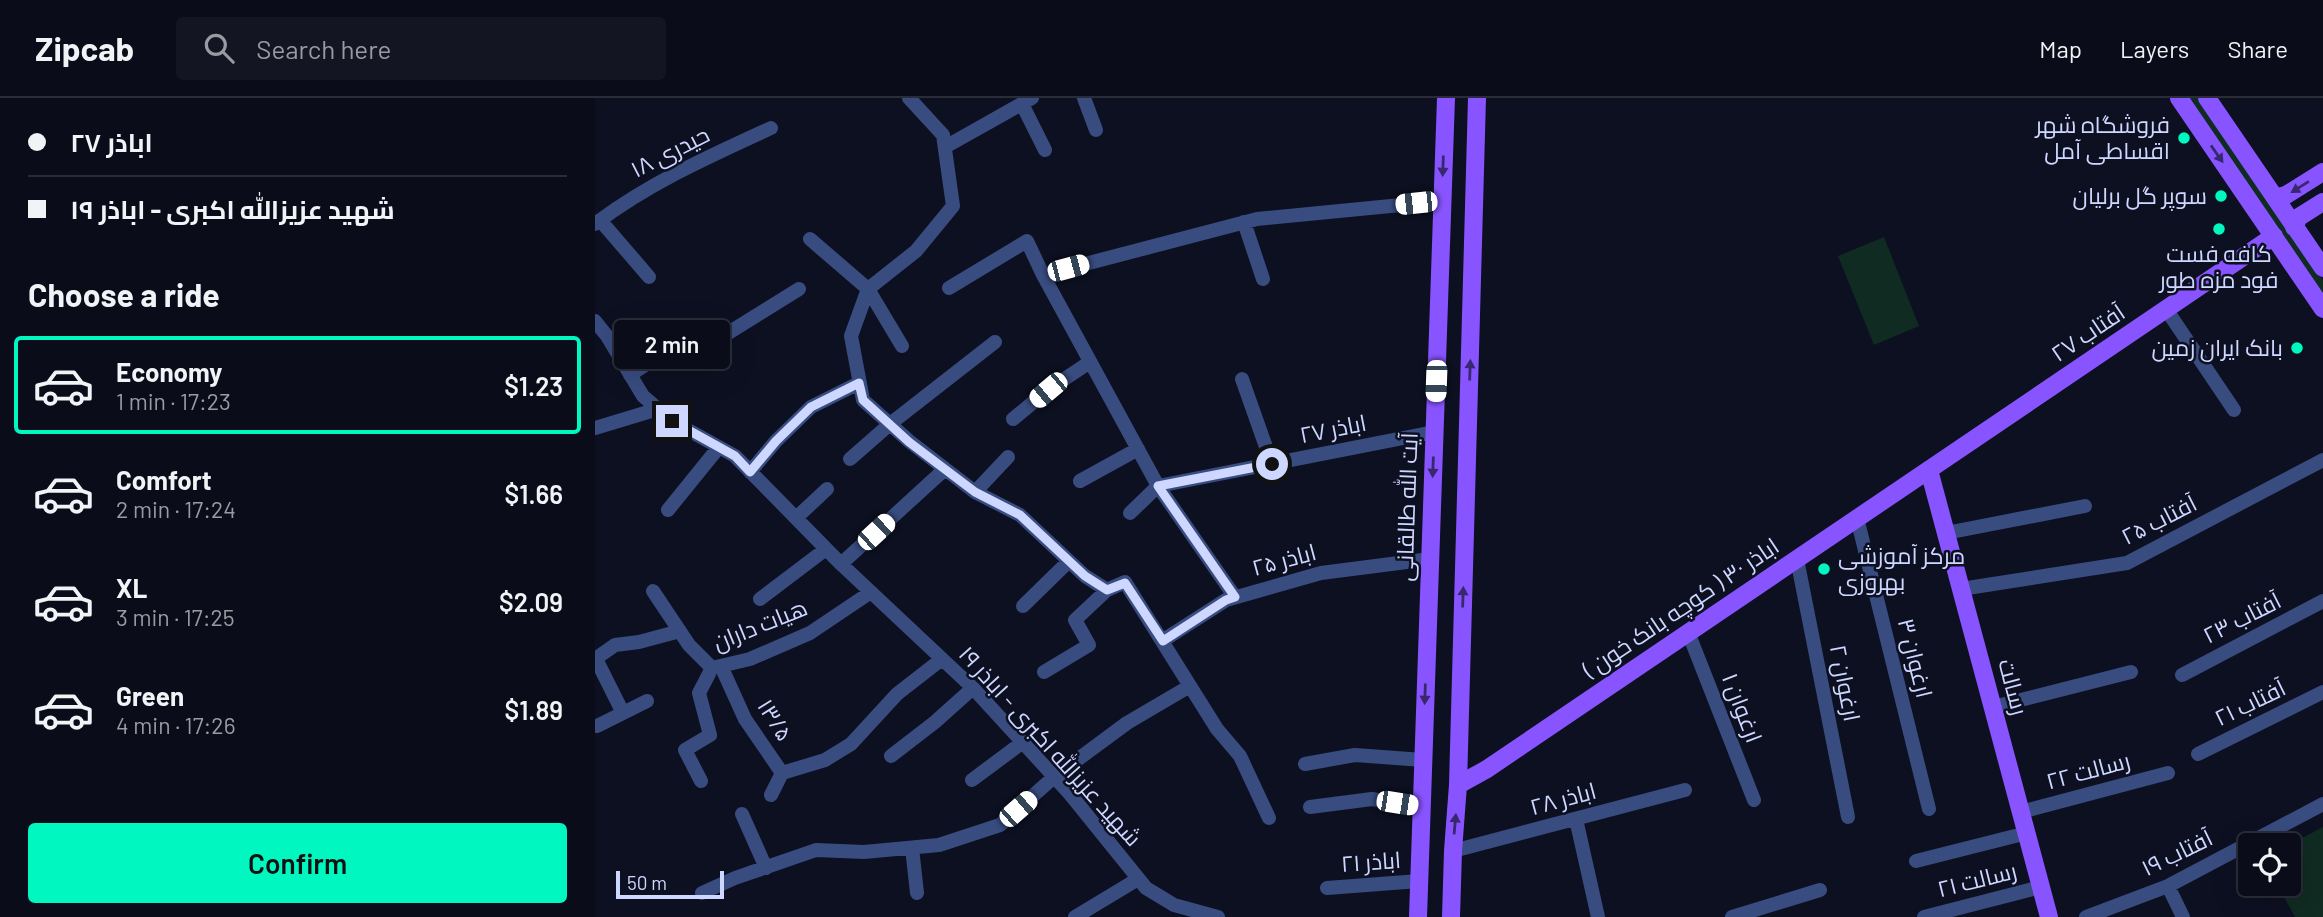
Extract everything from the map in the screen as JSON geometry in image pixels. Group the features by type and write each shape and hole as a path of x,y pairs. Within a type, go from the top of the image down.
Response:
{"main road":[{"name":"آیت الله طالقانی","path":"1418,917 1446,98"},
{"path":"1451,917 1458,785 1477,98"},
{"path":"2179,98 2323,309"},
{"path":"2207,98 2323,268"},
{"path":"2275,198 2286,195 2323,172"},
{"path":"2294,226 2299,217 2323,202"},
{"name":"آفتاب ۲۷","path":"1929,470 2274,236"},
{"name":"اباذر ۳۰ ( کوچه بانک خون )","path":"1458,785 1487,769 1929,470"},
{"name":"رسالت","path":"1929,470 2049,917"},
{"path":"1419,881 1425,890 1434,895 1443,892 1452,883"}],"street":[{"path":"909,98 943,135 953,206 916,251 868,289 851,336 863,400 975,492 1020,515 1085,576 1107,590"},
{"path":"1084,98 1097,130"},
{"path":"945,147 1027,101 1045,150"},
{"name":"حیدری ۱۸","path":"598,222 643,191 689,166 771,128"},
{"path":"1043,275 1244,222 1442,201"},
{"path":"598,222 649,277"},
{"path":"1244,222 1263,279"},
{"path":"810,239 868,289 902,346"},
{"path":"949,288 1027,241 1158,486 1235,597"},
{"path":"630,375 690,337 717,340 799,289"},
{"path":"2166,309 2234,410"},
{"name":"شهید عزیزالله اکبری - اباذر ۱۹","path":"595,321 643,396 672,421 735,456 841,564 973,688 1054,777 1146,888 1185,914 1218,917"},
{"path":"851,460 890,424 995,342"},
{"path":"1013,419 1048,390 1090,362"},
{"path":"1243,379 1272,464"},
{"path":"750,472 776,441 811,407 859,383"},
{"path":"595,428 658,409"},
{"name":"اباذر ۲۷","path":"1158,486 1434,432"},
{"path":"668,510 719,447"},
{"path":"1080,481 1138,449"},
{"path":"975,492 1009,457"},
{"name":"آفتاب ۲۵","path":"1961,589 2127,563 2323,460"},
{"path":"841,564 945,469"},
{"path":"1130,513 1158,486"},
{"path":"796,518 827,489"},
{"path":"1946,533 2085,506"},
{"name":"ارغوان ۳","path":"1857,518 1929,809"},
{"path":"760,599 826,549"},
{"name":"اباذر ۲۵","path":"1163,641 1226,600 1235,597 1321,573 1430,559"},
{"name":"ارغوان ۲","path":"1797,559 1848,817"},
{"path":"1023,606 1069,561"},
{"path":"1044,672 1089,645 1075,620 1107,590 1125,583 1217,729 1240,756 1269,818"},
{"name":"هیات داران","path":"653,591 688,645 716,667 750,659 810,633 871,592"},
{"name":"آفتاب ۲۳","path":"2182,675 2323,601"},
{"path":"623,713 595,659 615,645 639,642 680,631"},
{"name":"ارغوان ۱","path":"1688,632 1754,800"},
{"path":"782,773 825,760 851,744 897,694 942,659"},
{"path":"701,781 685,750 710,735 699,693 716,667"},
{"name":"۱۳/۵","path":"716,667 745,719 782,773 771,795"},
{"path":"1993,707 2131,672"},
{"path":"702,893 816,850 864,852 939,845 1000,825 1054,777 1127,723 1190,686"},
{"path":"891,755 935,722 973,688"},
{"name":"آفتاب ۲۱","path":"2197,754 2323,692"},
{"path":"597,726 647,701"},
{"path":"972,780 1023,742"},
{"path":"1305,764 1355,755 1423,760"},
{"name":"رسالت ۲۲","path":"2021,812 2168,773"},
{"name":"اباذر ۲۸","path":"1453,852 1685,790"},
{"path":"1310,807 1372,799 1421,807"},
{"name":"آفتاب ۱۹","path":"2086,917 2168,886 2323,804"},
{"path":"742,814 766,868"},
{"path":"1576,819 1598,917"},
{"path":"1916,861 2027,834"},
{"path":"912,848 917,893"},
{"path":"1075,917 1138,879"},
{"name":"اباذر ۲۱","path":"1327,888 1419,881"},
{"path":"2168,886 2183,917"},
{"name":"رسالت ۲۱","path":"1924,917 2041,887"},
{"path":"1732,917 1820,890"}],"green space":[{"path":"2186,98 2198,98 2323,280 2323,299"},
{"path":"1884,237 1919,326 1874,345 1838,256"},
{"path":"2323,827 2323,917 2295,917 2284,896 2301,896 2301,839"}],"place":[{"name":"فروشگاه شهر اقساطی آمل","path":"2184,138"},
{"name":"سوپر گل برلیان","path":"2221,196"},
{"name":"کافه فست فود مزه طور","path":"2219,229"},
{"name":"بانک ایران زمین","path":"2297,348"},
{"name":"مرکز آموزشی بهروزی","path":"1824,569"}],"route":[{"path":"672,421 735,456 750,472 776,441 811,407 859,383 863,400 909,442 975,492 1020,515 1085,576 1107,590 1125,583 1163,641 1226,600 1235,597 1158,486 1272,464"}]}
